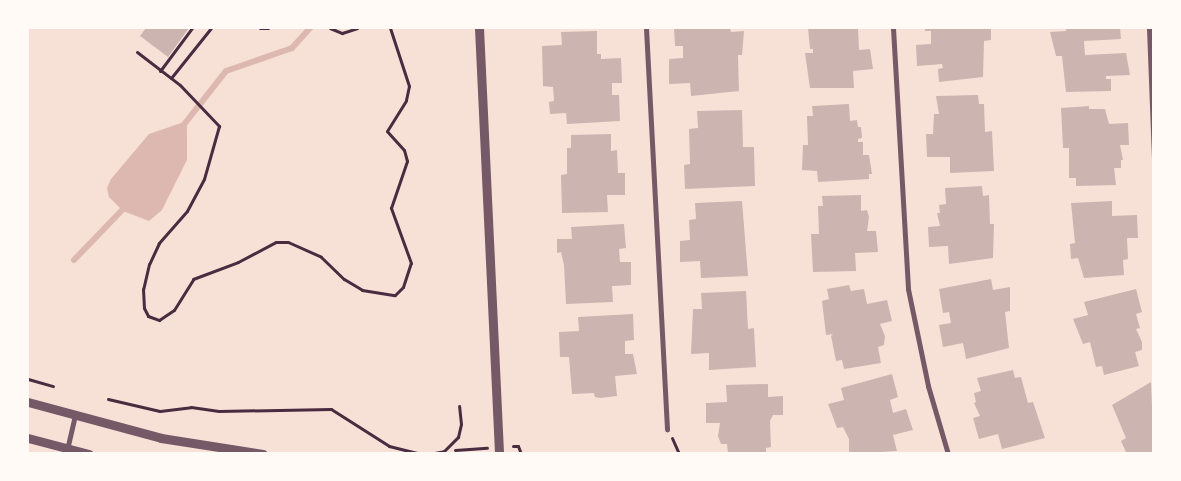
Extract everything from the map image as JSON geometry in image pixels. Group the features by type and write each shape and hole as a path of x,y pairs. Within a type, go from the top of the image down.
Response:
{"street":[{"path":"480,28 499,450"},
{"path":"646,28 667,429"},
{"path":"894,28 908,289 928,386 948,454"},
{"path":"1149,28 1154,161"},
{"path":"28,402 161,438 263,454"},
{"path":"66,451 75,416"},
{"path":"28,438 66,451 90,454"}],"path":[{"path":"160,71 192,28"},
{"path":"171,78 211,28"},
{"path":"260,28 268,28"},
{"path":"330,28 342,34 356,28"},
{"path":"137,52 186,91 193,101 207,112 219,126 209,167 187,211 151,257 143,295 148,316 155,320 166,318 174,310 192,279 238,262 276,242 292,243 321,257 356,287 394,295 403,287 410,270 409,254 391,208 407,161 404,150 387,129 406,100 409,86 390,28"},
{"path":"28,379 53,386"},
{"path":"108,399 144,410 160,411 191,407 219,411 331,409 389,446 421,454"},
{"path":"429,454 444,451 453,445 458,437 461,424 458,406"},
{"path":"453,445 455,452 499,450"}],"shaded area":[{"path":"187,121 187,160 162,210 149,221 123,211 109,197 107,188 111,179 149,134"}],"building":[{"path":"146,28 189,28 168,57 140,36"},
{"path":"674,28 730,28 731,32 744,31 742,55 738,55 739,91 691,96 690,83 669,84 669,59 683,58 683,46 675,46"},
{"path":"808,28 858,28 859,50 870,49 873,69 853,71 854,88 810,88 805,53 813,53 813,49 810,49"},
{"path":"925,28 991,28 991,40 984,41 983,77 939,82 938,69 943,68 942,64 917,66 916,45 931,44 931,31 925,31"},
{"path":"1066,28 1120,28 1121,39 1084,41 1085,55 1126,53 1130,75 1106,76 1106,79 1111,79 1111,91 1066,92 1062,56 1056,56 1050,32 1066,31"},
{"path":"597,31 597,54 601,54 601,59 621,58 622,83 612,83 612,95 619,95 620,121 567,124 566,113 550,114 549,102 554,101 553,87 543,86 542,46 562,45 561,32"},
{"path":"978,95 979,104 984,104 985,132 992,131 994,171 950,173 950,157 927,157 926,134 933,134 934,114 939,114 936,96"},
{"path":"849,104 850,121 857,120 858,127 861,127 862,138 858,139 858,142 863,142 863,155 869,155 872,174 869,174 869,179 818,182 817,171 802,170 803,145 808,145 807,116 813,116 812,106"},
{"path":"1089,106 1089,109 1105,109 1109,124 1128,123 1129,145 1120,145 1123,160 1121,160 1121,168 1114,168 1116,185 1076,186 1076,178 1069,178 1069,148 1063,148 1061,108"},
{"path":"742,110 743,147 754,147 755,186 685,189 684,165 690,164 689,129 698,128 697,111"},
{"path":"611,134 611,151 617,150 618,173 625,173 625,195 607,195 608,212 562,213 561,175 567,174 567,148 571,148 571,135"},
{"path":"982,186 983,196 989,195 990,224 994,224 993,258 949,264 948,246 929,247 928,227 940,226 937,213 940,213 939,205 946,204 945,188"},
{"path":"861,195 861,211 867,210 869,217 867,231 876,231 878,252 855,253 856,271 813,272 811,234 819,234 818,206 823,206 822,196"},
{"path":"742,201 748,276 701,278 700,261 680,262 680,241 690,240 689,220 696,219 695,203"},
{"path":"1112,201 1112,216 1137,215 1138,238 1127,238 1128,259 1123,260 1124,275 1084,278 1078,258 1071,259 1070,244 1075,243 1071,203"},
{"path":"624,224 626,248 619,249 620,262 631,262 631,285 612,286 613,302 566,304 564,265 561,252 557,253 557,239 572,239 571,227"},
{"path":"991,279 993,290 1010,287 1010,311 1005,312 1009,348 966,359 963,343 943,347 939,325 951,323 949,312 943,313 939,289"},
{"path":"849,285 851,291 864,289 867,304 887,300 892,321 880,324 885,336 884,345 878,347 881,363 844,369 842,360 836,361 831,336 833,334 826,335 822,301 829,299 827,289"},
{"path":"1136,289 1142,312 1136,314 1140,328 1136,329 1142,342 1142,350 1135,352 1139,366 1104,375 1102,366 1096,367 1090,342 1083,344 1073,319 1088,315 1084,302"},
{"path":"746,291 748,329 754,328 756,367 709,370 709,353 691,354 693,309 702,309 701,293"},
{"path":"633,314 634,340 625,341 625,354 633,354 637,374 615,376 617,396 600,398 595,397 594,393 572,394 569,357 560,357 559,332 579,331 578,317"},
{"path":"1013,370 1015,378 1021,377 1028,403 1033,402 1045,438 1002,449 998,434 979,439 973,418 980,416 974,403 976,402 974,393 981,391 977,378"},
{"path":"892,374 898,397 890,400 893,413 906,409 913,430 893,435 897,451 849,454 849,439 843,427 837,428 828,404 844,400 841,388"},
{"path":"1151,382 1154,454 1127,454 1121,441 1126,438 1112,405"},
{"path":"768,384 768,397 783,396 783,415 773,415 770,421 771,447 766,448 766,454 728,454 727,444 721,444 718,436 720,423 706,423 706,403 727,402 726,385"}],"waterway":[{"path":"182,127 226,71 292,48 310,28"},
{"path":"74,260 127,205"}]}
